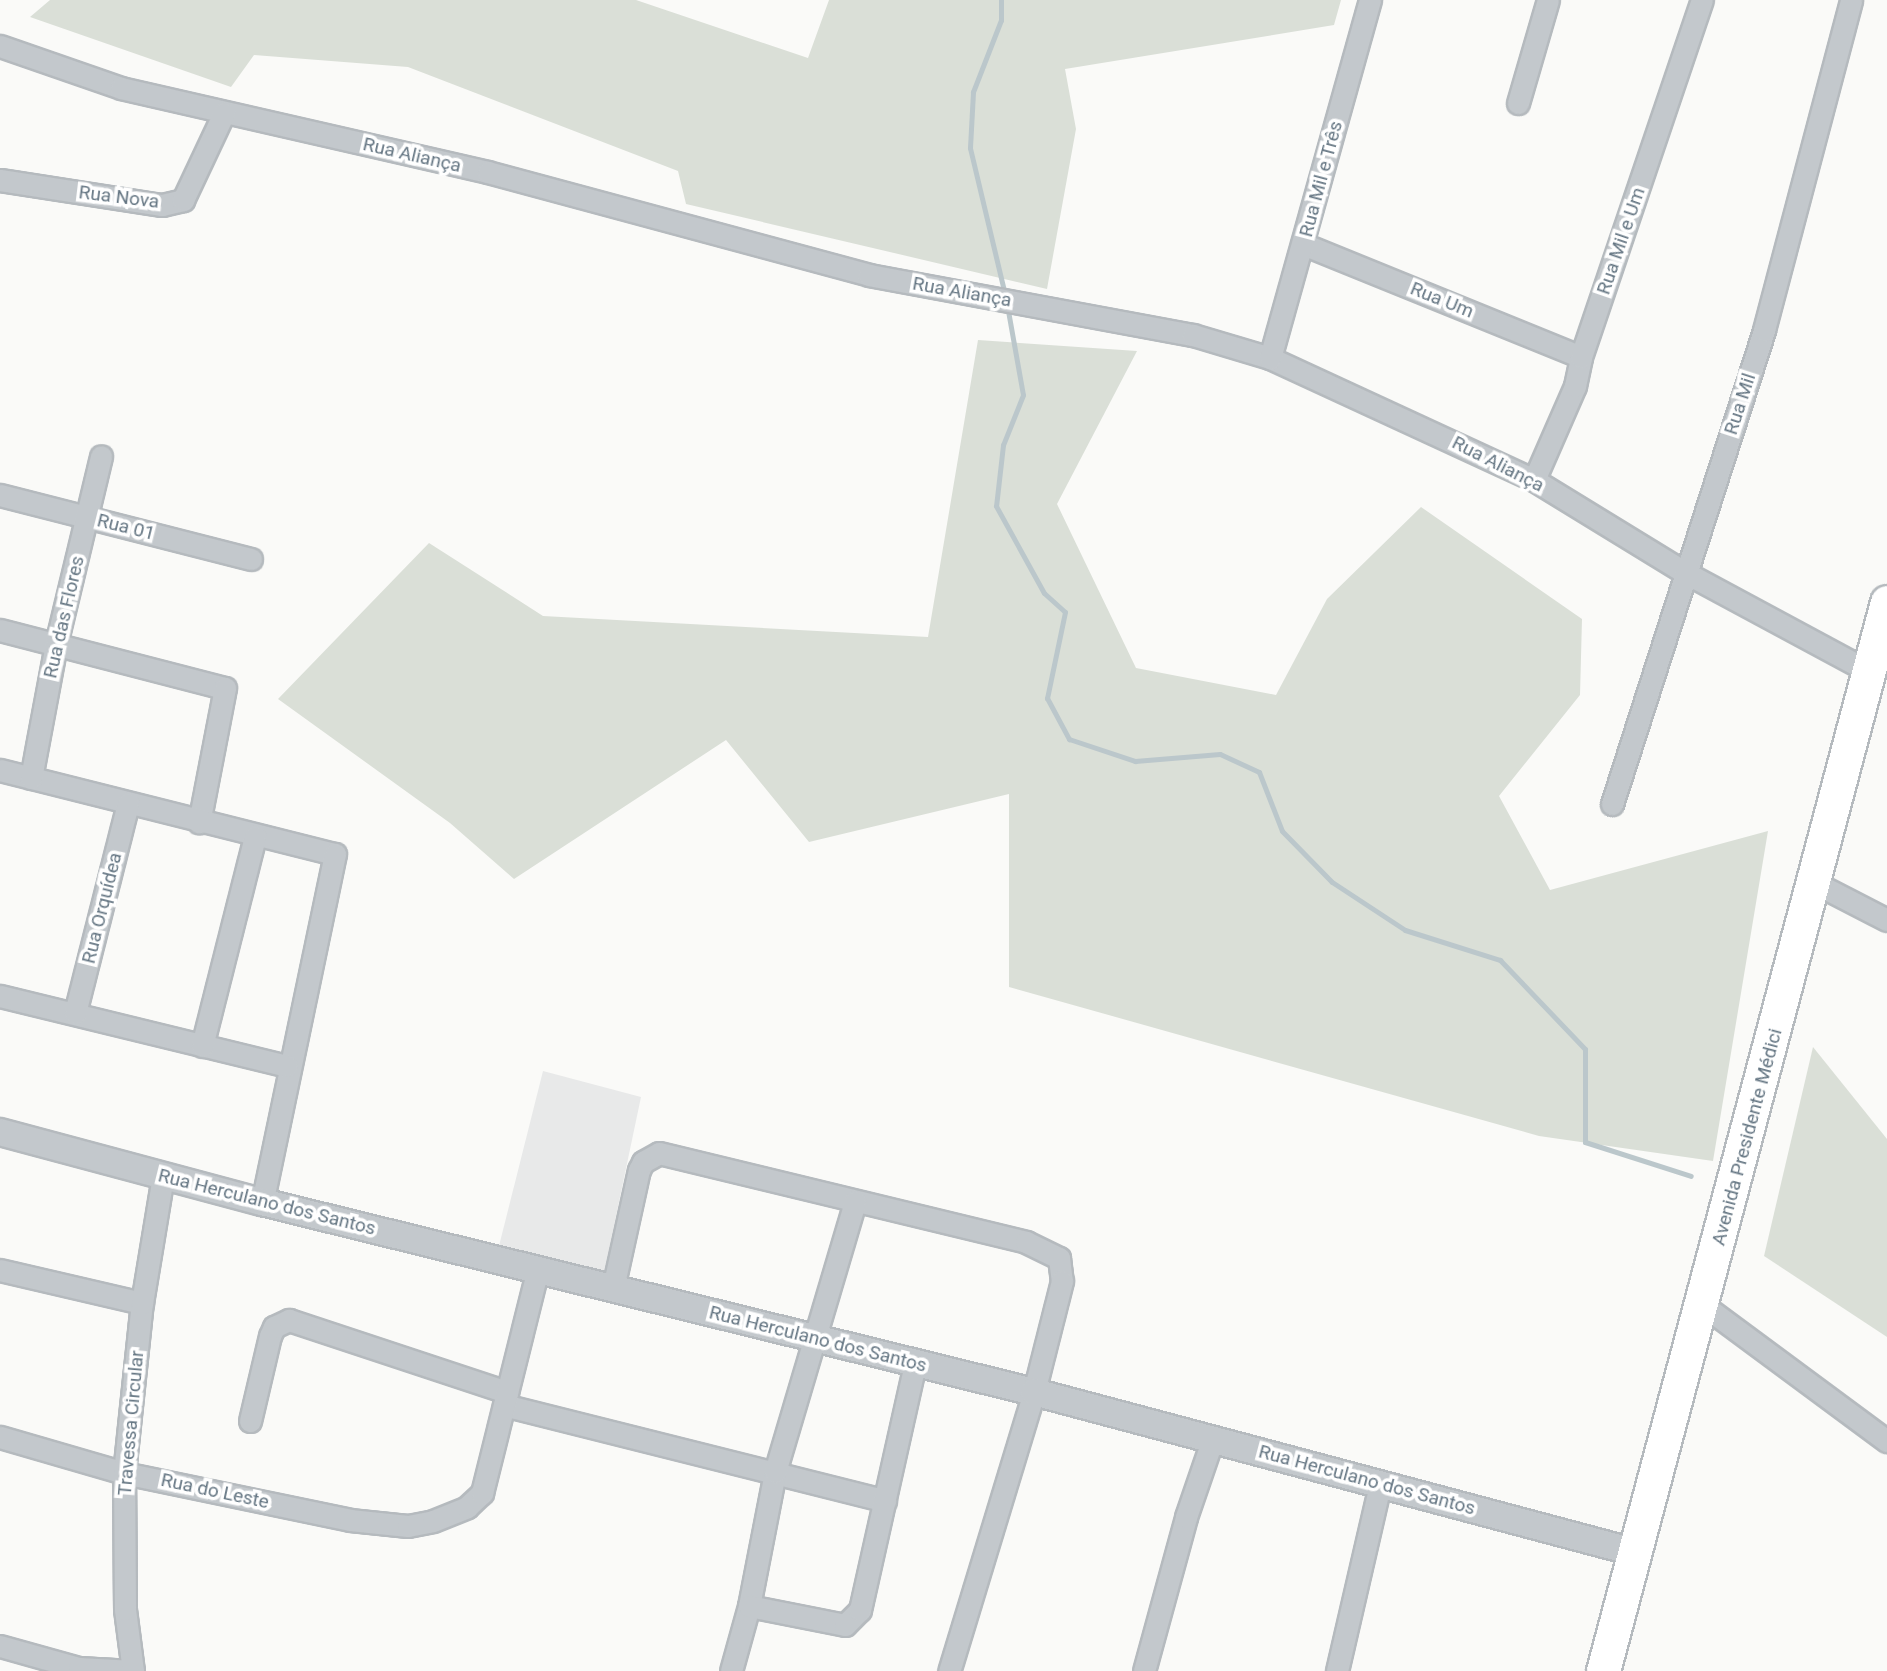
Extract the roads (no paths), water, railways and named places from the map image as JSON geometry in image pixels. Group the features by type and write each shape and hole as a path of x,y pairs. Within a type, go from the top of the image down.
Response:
{"main road":[{"name":"Avenida Presidente Médici","path":"1603,1671 1703,1305 1887,602"}],"street":[{"name":"Rua Mil e Três","path":"1270,358 1370,0"},
{"path":"1518,103 1548,0"},
{"name":"Rua Mil e Um","path":"1534,480 1575,386 1581,357 1702,0"},
{"name":"Rua Mil","path":"1612,804 1765,330 1851,0"},
{"name":"Rua Aliança","path":"0,46 121,88 488,172 869,275 1193,335 1270,358 1534,480 1686,573 1870,672"},
{"name":"Rua Nova","path":"0,180 162,205 183,200 224,113"},
{"name":"Rua Um","path":"1303,244 1581,357"},
{"name":"Rua das Flores","path":"31,778 56,644 101,456"},
{"name":"Rua 01","path":"0,495 251,559"},
{"path":"0,630 225,688 199,822"},
{"path":"0,770 255,837 335,854 287,1066 262,1202"},
{"name":"Rua Orquídea","path":"75,1013 128,804"},
{"path":"202,1046 255,837"},
{"path":"1815,883 1887,920"},
{"path":"0,996 287,1066"},
{"name":"Rua Herculano dos Santos","path":"0,1132 262,1202 1213,1438 1634,1552"},
{"path":"613,1288 639,1170 650,1156 659,1153 1026,1242 1059,1258 1062,1281 1034,1392 949,1671"},
{"name":"Travessa Circular","path":"133,1671 125,1609 124,1473 142,1303 163,1176"},
{"path":"731,1671 749,1606 775,1472 855,1202"},
{"path":"505,1399 538,1269"},
{"path":"0,1270 142,1303"},
{"path":"1703,1305 1887,1441"},
{"path":"250,1421 270,1336 274,1327 289,1320 505,1399 885,1501"},
{"path":"749,1606 845,1625 854,1619 863,1600 915,1364"},
{"name":"Rua do Leste","path":"0,1437 124,1473 350,1520 408,1526 456,1513 475,1501 487,1479 505,1399"},
{"path":"1144,1671 1186,1517 1213,1438"},
{"path":"1337,1671 1380,1485"},
{"path":"0,1646 79,1668 133,1671"}],"waterway":[{"path":"1001,0 1001,20 973,92 970,148 1005,295"},
{"path":"1007,305 1023,395 1003,445 996,506 1044,593 1065,612 1047,698 1069,739 1135,761 1220,754 1259,772 1282,831 1332,882 1405,930 1500,960 1585,1049 1585,1142 1691,1176"}]}
